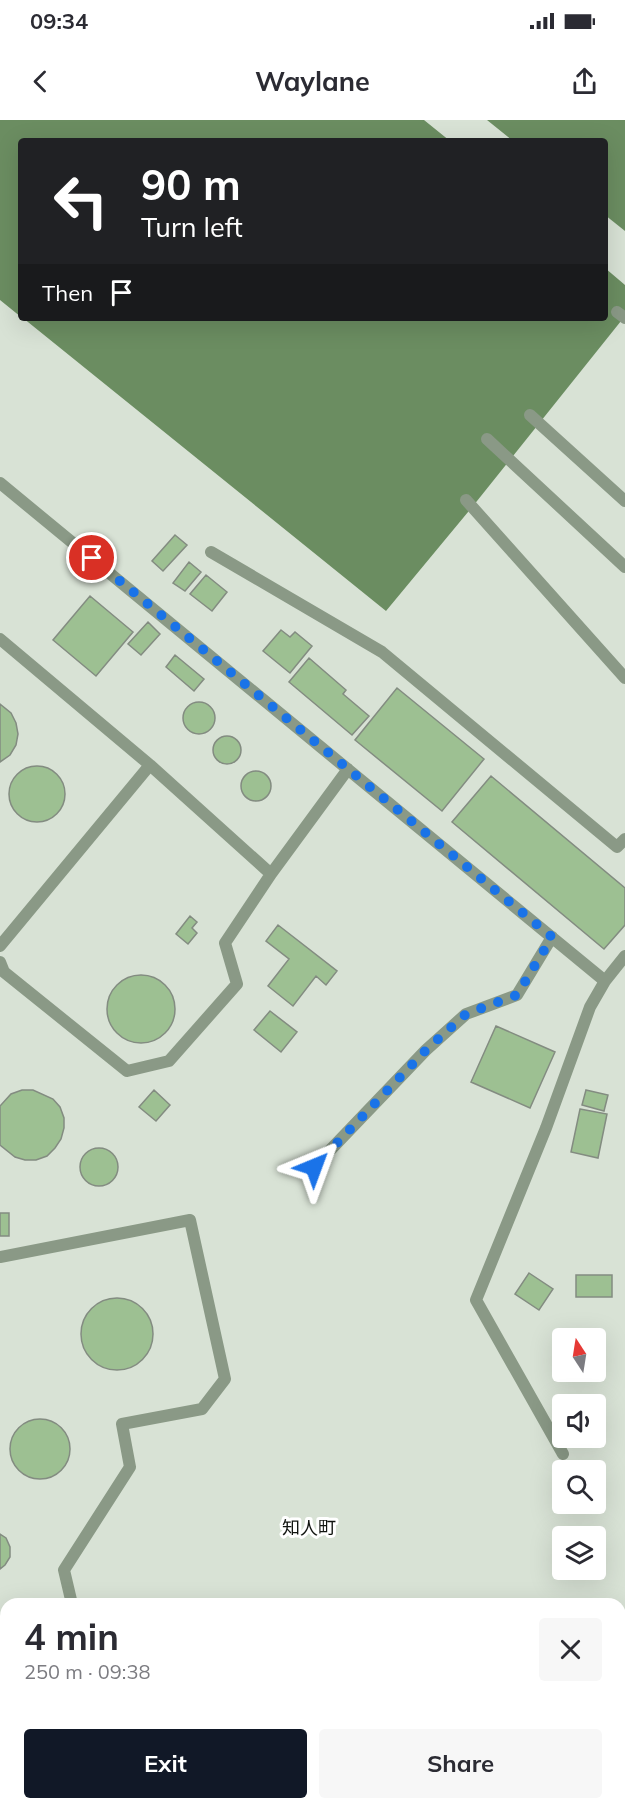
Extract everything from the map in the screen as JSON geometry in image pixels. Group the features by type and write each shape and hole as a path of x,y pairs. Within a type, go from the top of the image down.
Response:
{"lane":[{"path":"531,415 625,501"},
{"path":"488,439 625,567"},
{"path":"0,483 605,981"},
{"path":"466,500 625,678"},
{"path":"211,552 382,652 617,847 625,839"},
{"path":"0,639 150,765 271,874"},
{"path":"0,945 150,765"},
{"path":"0,962 4,972 127,1071 169,1061 237,984 225,943 271,874 348,769"},
{"path":"314,1167 426,1050 466,1014 517,995 552,937"},
{"path":"562,1454 476,1300 546,1128 590,1007 605,981 625,956"},
{"path":"0,1257 190,1220 225,1379 202,1409 122,1424 130,1467 64,1570 71,1598"}],"shaded area":[{"path":"0,120 424,120 446,138 18,138 18,315 0,300"},
{"path":"487,120 625,120 625,231 608,217 608,138 509,138"},
{"path":"608,271 625,285 625,316 386,611 27,321 608,321"}],"building":[{"path":"175,535 187,545 163,571 152,561"},
{"path":"189,562 201,572 185,591 173,583"},
{"path":"206,575 227,592 212,611 190,594"},
{"path":"90,596 133,632 96,676 53,640"},
{"path":"148,622 160,634 141,655 128,644"},
{"path":"281,630 290,637 295,632 312,646 290,673 263,651"},
{"path":"175,655 204,679 194,691 166,667"},
{"path":"309,658 346,690 343,694 369,716 352,735 289,682"},
{"path":"397,688 484,759 442,811 355,740"},
{"path":"199,702 210,707 215,718 210,729 199,734 188,729 183,718 188,707"},
{"path":"0,704 11,713 18,734 16,745 10,755 0,762"},
{"path":"227,736 237,740 241,750 237,760 227,764 217,760 213,750 217,740"},
{"path":"31,766 43,766 53,770 61,778 65,794 61,810 53,818 43,822 31,822 21,818 13,810 9,800 9,788 13,778 21,770"},
{"path":"256,771 267,775 271,786 267,797 256,801 245,797 241,786 245,775"},
{"path":"491,776 625,888 625,925 604,949 452,822"},
{"path":"190,916 197,922 192,928 197,933 188,944 176,934"},
{"path":"278,925 337,971 326,985 316,976 293,1006 268,986 289,959 266,941"},
{"path":"141,975 154,978 165,985 172,996 175,1009 172,1022 165,1033 154,1040 141,1043 128,1040 117,1033 110,1022 107,1009 110,996 117,985 128,978"},
{"path":"270,1011 297,1032 281,1052 254,1030"},
{"path":"496,1026 555,1052 530,1108 471,1082"},
{"path":"22,1090 33,1090 53,1099 60,1107 64,1118 61,1139 55,1148 47,1156 36,1160 15,1157 0,1145 0,1106 11,1094"},
{"path":"154,1090 170,1105 156,1121 139,1107"},
{"path":"586,1090 608,1095 604,1111 582,1105"},
{"path":"580,1109 607,1114 598,1158 571,1152"},
{"path":"99,1148 113,1153 118,1167 113,1181 99,1186 85,1181 80,1167 85,1153"},
{"path":"0,1213 9,1213 9,1236 0,1236"},
{"path":"529,1273 553,1289 539,1310 515,1294"},
{"path":"576,1275 612,1275 612,1297 576,1297"},
{"path":"117,1298 137,1304 147,1314 153,1334 147,1354 137,1364 117,1370 97,1364 87,1354 81,1334 87,1314 97,1304"},
{"path":"40,1419 57,1424 65,1432 70,1449 65,1466 57,1474 40,1479 23,1474 15,1466 10,1449 15,1432 23,1424"},
{"path":"0,1534 6,1538 10,1547 10,1557 0,1569"}],"district":[{"name":"知人町","path":"309,1528"}],"route":[{"path":"92,558 552,937 517,995 466,1014 426,1050 314,1167"}]}
